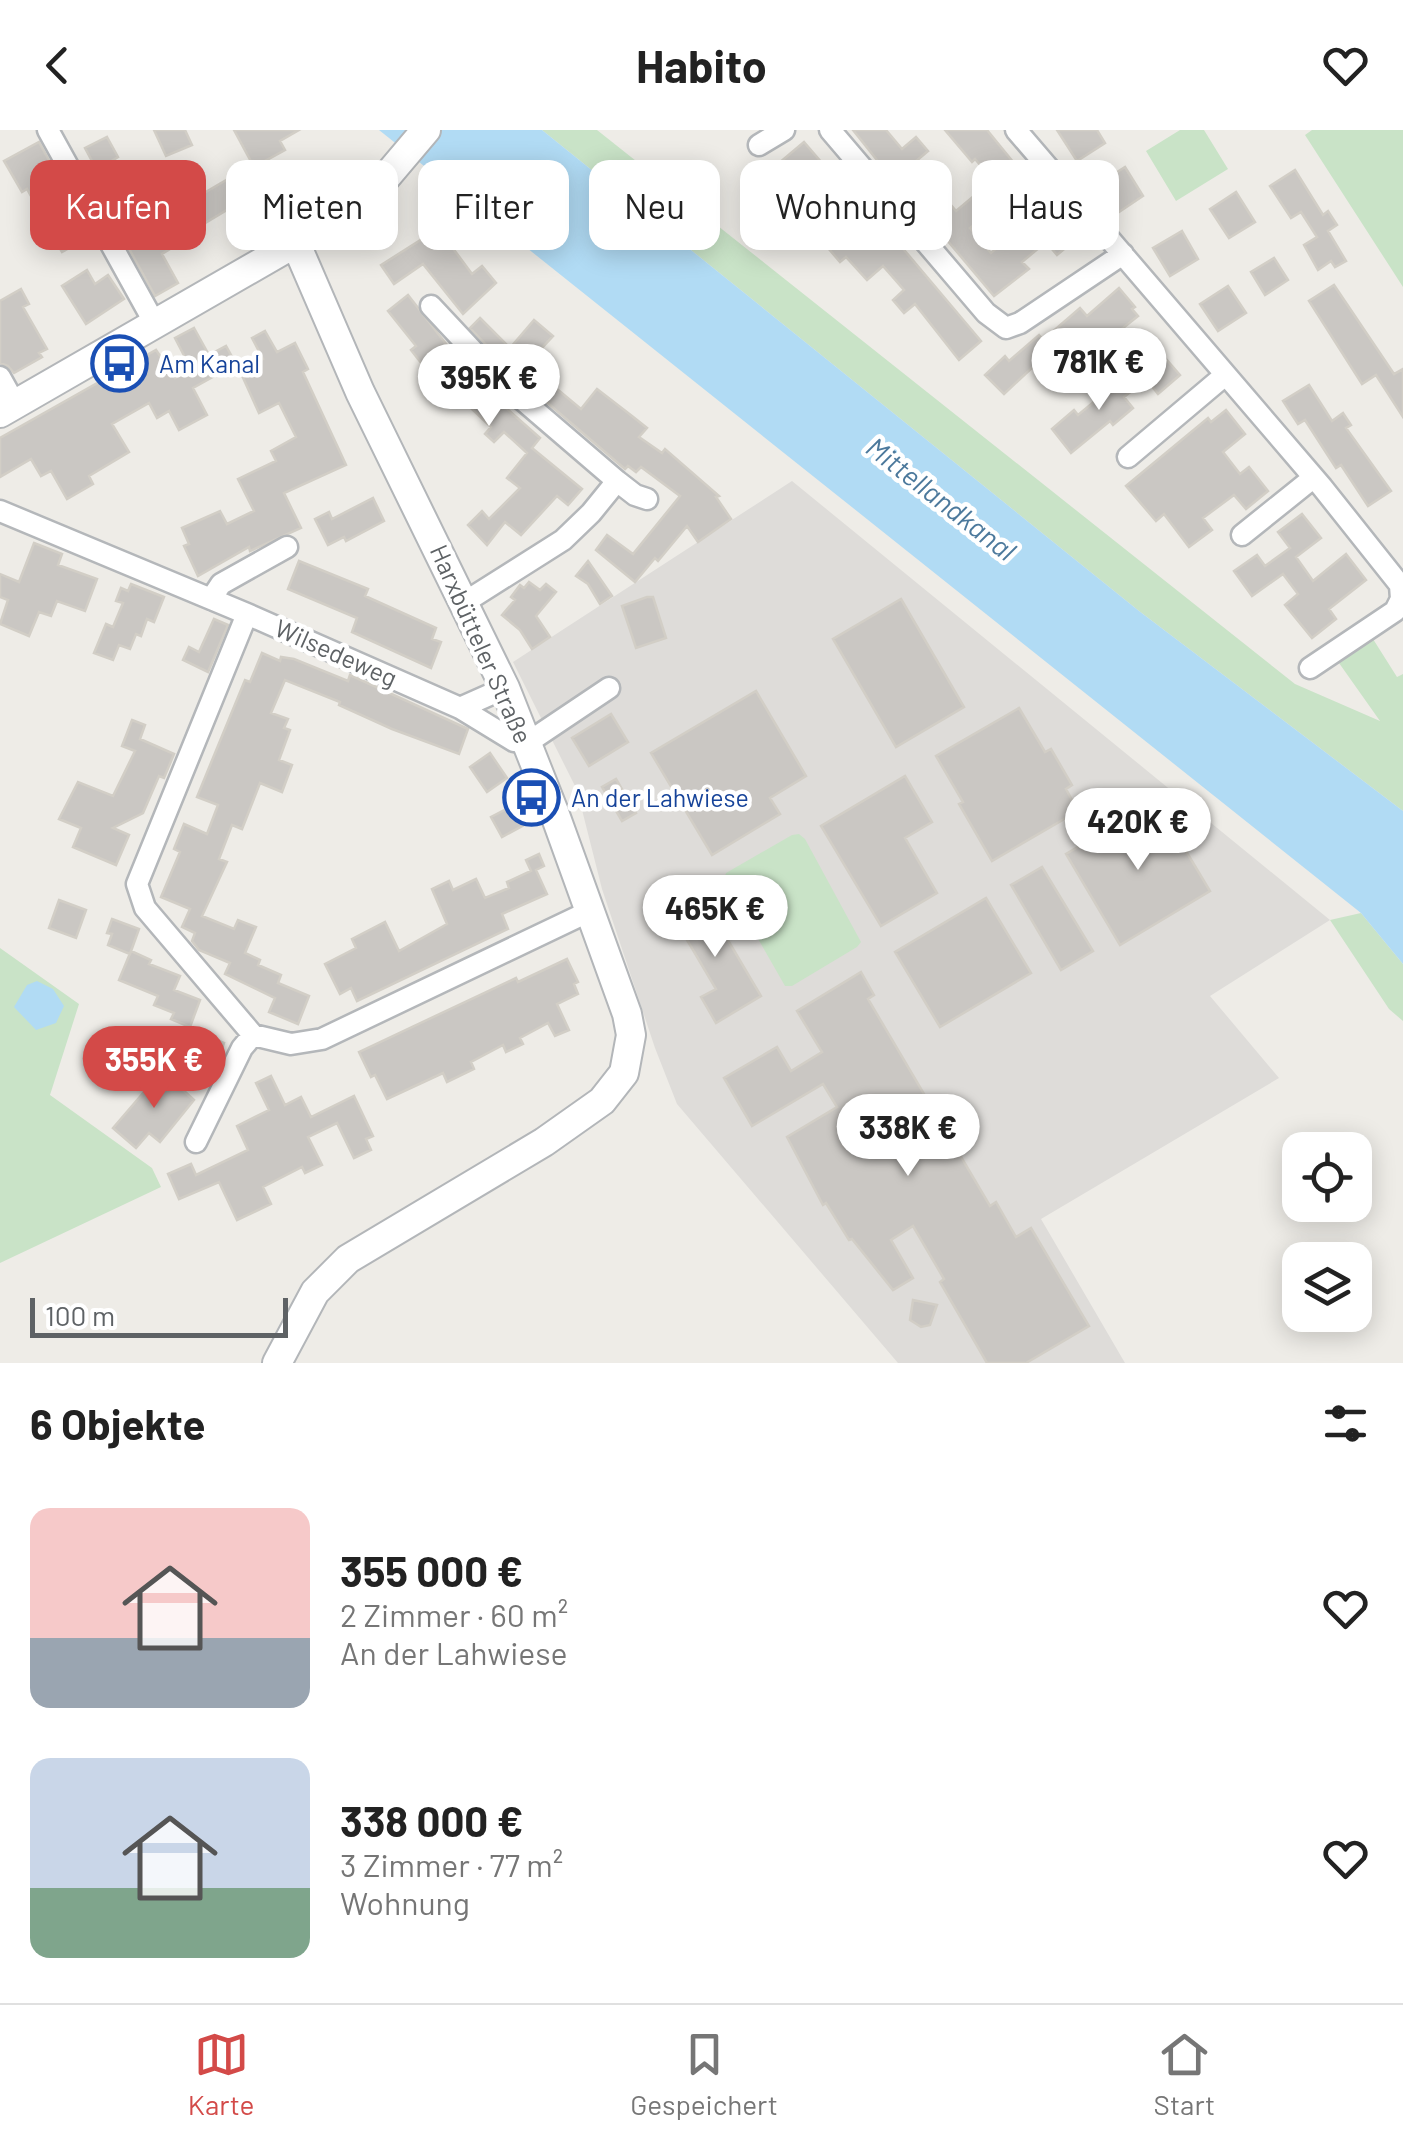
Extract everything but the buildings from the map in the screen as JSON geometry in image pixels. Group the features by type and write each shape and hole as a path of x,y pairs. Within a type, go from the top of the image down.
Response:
{"street":[{"path":"48,130 155,324"},
{"path":"398,165 426,130"},
{"path":"759,146 784,130"},
{"path":"830,130 986,313 1006,328 1020,323 1122,254"},
{"path":"1016,130 1400,585 1399,617 1310,668"},
{"path":"0,377 8,408 285,250"},
{"name":"Harxbütteler Straße","path":"277,1363 315,1292 348,1259 580,1118 614,1089 624,1073 632,1035 628,1014 505,688 360,392 299,250"},
{"path":"431,306 504,384 617,481 647,499"},
{"path":"1128,456 1224,376"},
{"path":"1242,535 1313,478"},
{"path":"465,602 563,540 591,514 617,481"},
{"name":"Wilsedeweg","path":"0,511 247,614 460,708 514,740 525,742"},
{"path":"211,599 220,584 287,547"},
{"path":"247,614 137,884 145,908 253,1036 292,1044 322,1039 590,911"},
{"path":"460,708 505,688"},
{"path":"525,742 608,688"},
{"path":"196,1142 242,1048 253,1036"}],"shaded area":[{"path":"792,481 1330,920 1210,996 1279,1078 1041,1219 1125,1363 898,1363 677,1104 655,1048 602,889 577,790 513,662"}],"green space":[{"path":"542,130 597,130 635,160 589,160 589,168"},
{"path":"1180,130 1204,130 1228,169 1176,201 1146,151"},
{"path":"1312,130 1403,130 1403,287 1305,135"},
{"path":"720,228 740,243 740,250 748,250 1295,684 1380,721 1339,663 1373,639 1397,677 1403,674 1403,811 1139,611 691,250 720,250"},
{"path":"799,834 861,942 792,986 785,986 724,879 726,873"},
{"path":"1361,913 1403,964 1403,1021 1389,1009 1330,920"},
{"path":"0,948 79,1004 50,1095 152,1168 161,1187 0,1263"}],"water":[{"name":"Mittellandkanal","path":"379,130 542,130 589,168 589,250 691,250 1139,611 1403,811 1403,964 1361,913 529,250 569,250 569,160 418,161"},
{"path":"37,981 53,989 64,1006 56,1023 36,1030 14,1007 27,985"}],"place":[{"name":"Am Kanal","path":"120,364"},
{"name":"An der Lahwiese","path":"532,798"}]}
